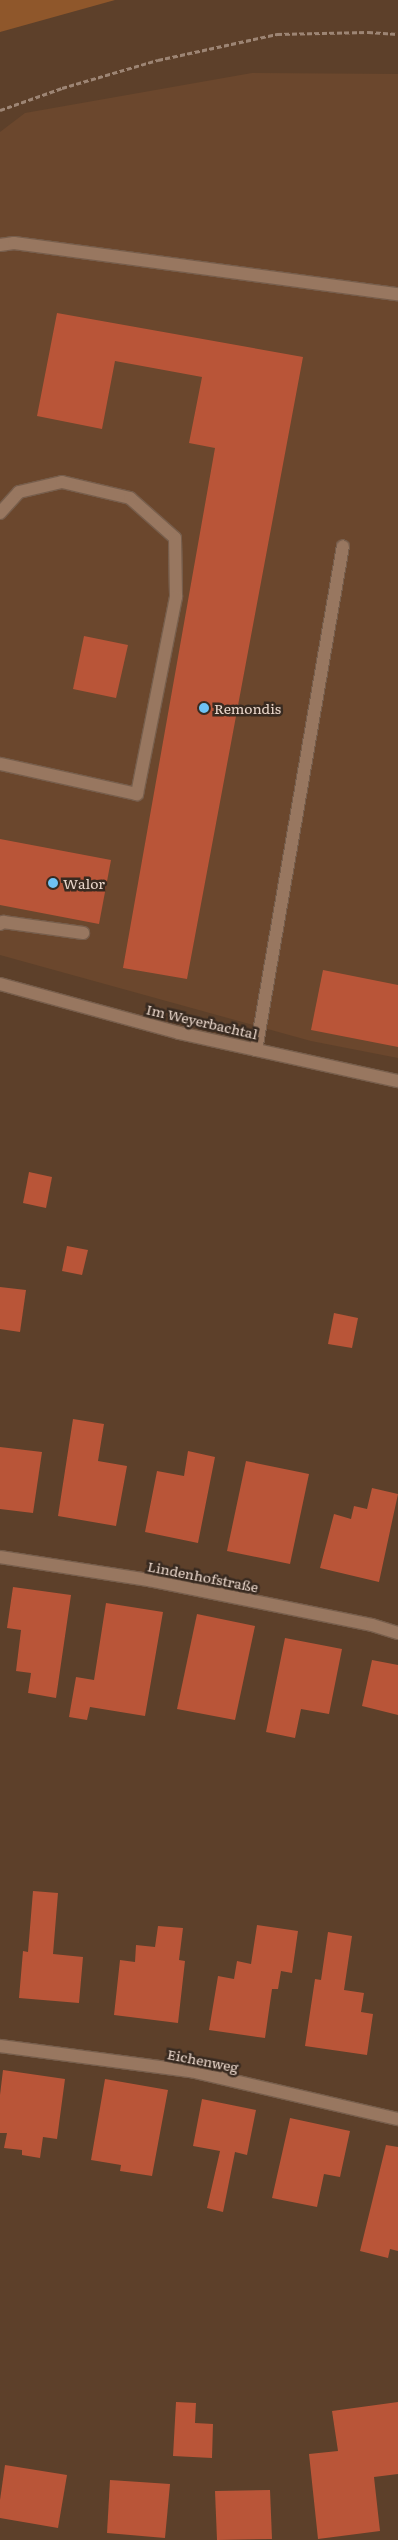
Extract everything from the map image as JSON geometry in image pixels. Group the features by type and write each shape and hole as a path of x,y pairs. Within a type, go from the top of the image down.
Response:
{"street":[{"path":"0,245 14,243 398,294"},
{"path":"0,512 19,492 62,482 130,498 175,538 176,597 136,794 0,764"},
{"path":"256,1050 343,546"},
{"path":"0,924 3,922 83,933"},
{"name":"Im Weyerbachtal","path":"0,984 180,1033 398,1081"},
{"name":"Lindenhofstraße","path":"0,1557 149,1580 372,1625 398,1633"},
{"name":"Eichenweg","path":"0,2046 191,2071 398,2118"}],"path":[{"path":"0,110 62,88 158,60 278,34 368,32 398,34"}],"shaded area":[{"path":"0,0 115,0 0,32"},
{"path":"252,73 398,74 398,1058 311,1041 0,955 0,132 25,113"}],"building":[{"name":"Remondis","path":"57,313 303,357 187,979 123,968 215,448 189,443 202,377 115,361 102,429 37,416"},
{"path":"84,636 128,645 116,698 73,689"},
{"name":"Walor","path":"0,839 111,860 99,924 0,905"},
{"path":"323,970 398,985 398,1047 311,1030"},
{"path":"29,1172 52,1177 46,1208 23,1203"},
{"path":"67,1246 88,1250 82,1275 62,1271"},
{"path":"0,1287 26,1290 20,1332 0,1329"},
{"path":"334,1313 358,1318 352,1348 328,1344"},
{"path":"73,1419 104,1424 98,1461 127,1466 116,1526 58,1516"},
{"path":"0,1447 42,1452 33,1513 0,1509"},
{"path":"188,1451 215,1457 198,1543 145,1532 157,1471 184,1476"},
{"path":"246,1461 309,1474 290,1564 227,1551"},
{"path":"372,1488 398,1494 379,1582 320,1568 334,1514 351,1519 354,1506 367,1509"},
{"path":"13,1587 71,1595 56,1698 28,1693 31,1673 16,1671 21,1630 7,1628"},
{"path":"106,1603 163,1612 145,1716 90,1707 87,1720 69,1717 76,1677 94,1680"},
{"path":"197,1614 255,1626 235,1720 177,1709"},
{"path":"285,1638 342,1649 329,1714 301,1709 295,1738 266,1732"},
{"path":"372,1660 398,1665 398,1715 362,1706"},
{"path":"33,1891 58,1893 53,1954 83,1957 79,2003 19,1998 23,1951 28,1952"},
{"path":"257,1925 298,1931 292,1973 281,1971 278,1989 272,1989 265,2038 209,2030 218,1976 234,1979 237,1961 251,1964"},
{"path":"158,1926 183,1928 179,1960 185,1961 178,2023 114,2015 120,1960 135,1962 136,1945 155,1947"},
{"path":"328,1932 352,1936 344,1990 364,1993 361,2012 373,2014 367,2055 305,2046 315,1979 321,1980"},
{"path":"3,2070 65,2079 57,2139 43,2137 40,2158 22,2155 22,2150 4,2148 7,2133 0,2133 0,2095"},
{"path":"105,2079 168,2090 152,2176 120,2171 121,2165 91,2160"},
{"path":"202,2099 256,2110 247,2155 235,2152 223,2212 207,2208 220,2151 193,2146"},
{"path":"290,2118 350,2131 340,2177 324,2174 317,2207 272,2198"},
{"path":"386,2145 398,2147 398,2251 390,2249 388,2258 360,2251"},
{"path":"176,2402 196,2403 195,2423 213,2424 212,2458 173,2456"},
{"path":"398,2402 398,2474 374,2477 380,2531 318,2539 309,2454 338,2451 332,2411"},
{"path":"5,2465 67,2475 58,2528 0,2518 0,2500"},
{"path":"110,2480 170,2484 165,2538 107,2533"},
{"path":"270,2490 272,2539 217,2540 215,2491"}],"place":[{"name":"Remondis","path":"204,708"},
{"name":"Walor","path":"53,883"}]}
